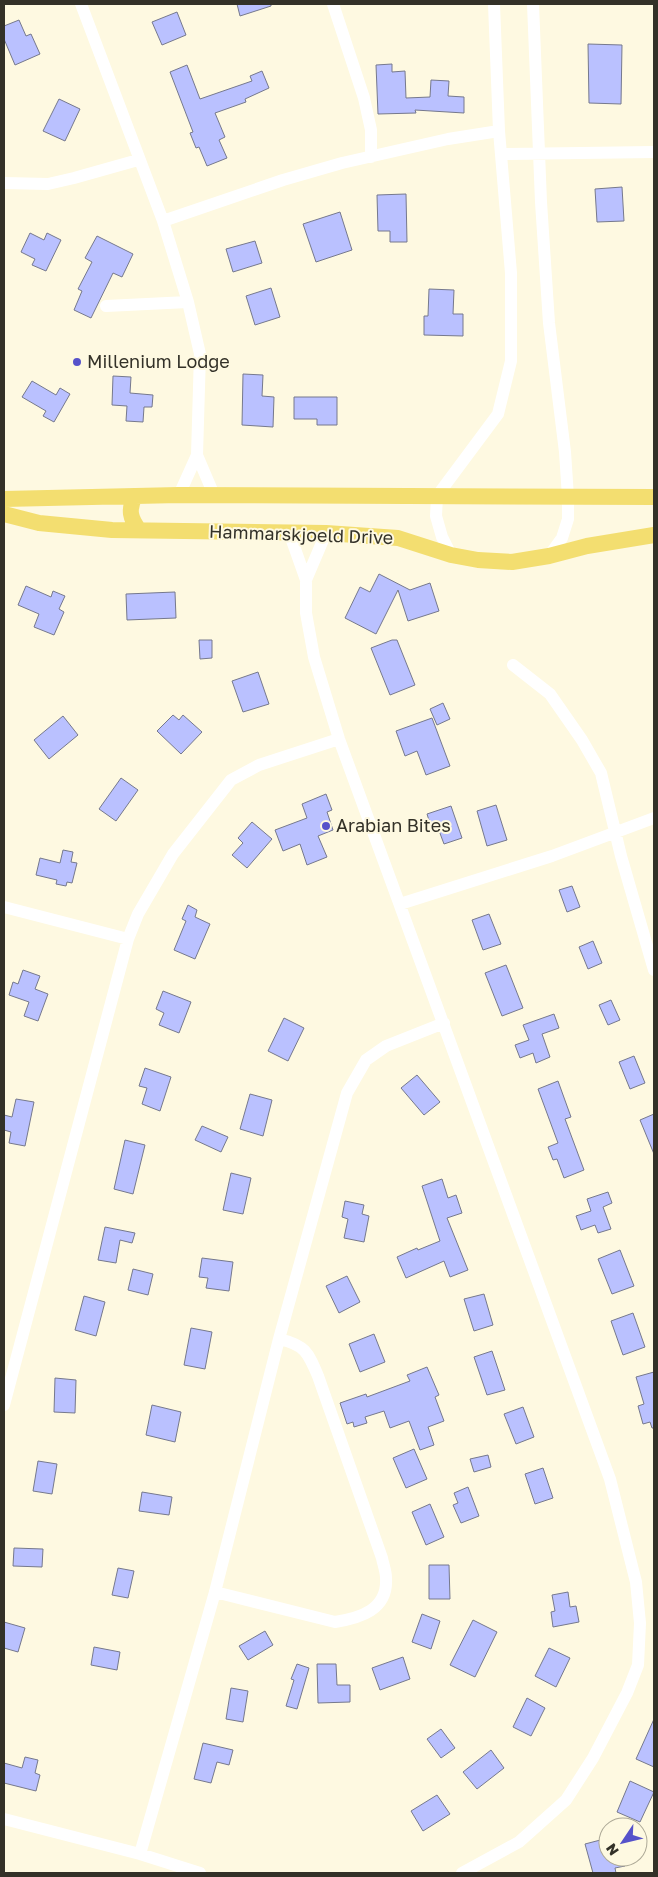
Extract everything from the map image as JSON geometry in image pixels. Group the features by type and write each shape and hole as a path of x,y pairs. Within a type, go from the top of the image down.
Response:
{"main road":[{"name":"Hammarskjoeld Drive","path":"4,499 179,495 654,497"},
{"path":"135,496 130,505 130,513 133,522 139,530"},
{"name":"Hammarskjoeld Drive","path":"4,514 39,523 112,530 326,533 398,538 451,555 478,560 512,562 549,556 587,546 654,535"}],"street":[{"path":"81,4 138,160 163,221 188,302 200,354 197,455 179,495"},
{"path":"333,4 364,98 371,130 370,157"},
{"path":"451,555 442,537 436,516 437,496 498,414 511,361 510,273 499,131 494,4"},
{"path":"533,4 541,202 549,323 565,452 568,498 568,519 562,538 549,556"},
{"path":"163,221 283,180 342,163 448,139 499,131"},
{"path":"502,154 654,152"},
{"path":"4,183 48,184 138,160"},
{"path":"106,306 188,302"},
{"path":"197,455 214,495"},
{"path":"289,532 306,580 306,613 314,657 339,738 610,1479 636,1582 640,1623 638,1665 627,1692 593,1758 566,1800 520,1842 462,1873"},
{"path":"306,580 326,533"},
{"path":"513,665 550,694 582,740 601,773 615,832 654,970"},
{"path":"4,1405 128,939 138,914 174,854 231,780 258,766 339,738"},
{"path":"400,904 552,856 654,818"},
{"path":"4,907 128,939"},
{"path":"140,1854 215,1592 279,1338 347,1093 366,1060 386,1046 444,1023"},
{"path":"215,1592 335,1622 354,1619 372,1611 383,1596 386,1578 382,1558 318,1376 311,1359 298,1343 279,1338"},
{"path":"4,1819 140,1854 200,1873"}],"building":[{"path":"237,4 271,4 271,6 240,16"},
{"path":"177,12 186,35 162,45 152,22"},
{"path":"19,20 26,36 31,34 40,54 15,65 4,39 4,26"},
{"path":"588,44 622,45 621,104 589,103"},
{"path":"392,64 392,72 405,71 406,98 430,97 431,80 449,81 448,96 464,97 464,113 415,110 416,113 378,114 376,65"},
{"path":"187,65 200,99 252,81 250,76 262,71 269,88 245,99 246,102 215,113 225,137 219,140 227,158 207,166 199,147 196,148 190,133 193,132 170,72"},
{"path":"59,99 80,109 65,141 43,131"},
{"path":"622,187 624,221 597,222 595,189"},
{"path":"406,194 407,242 390,242 390,231 378,231 377,195"},
{"path":"340,212 352,250 316,262 303,224"},
{"path":"30,233 44,240 47,233 61,240 46,271 32,265 35,259 21,252"},
{"path":"97,236 133,254 122,277 113,273 91,318 74,310 82,291 78,289 92,262 85,258"},
{"path":"255,241 262,263 233,272 226,249"},
{"path":"271,288 280,317 255,325 246,296"},
{"path":"429,289 454,290 453,314 463,314 463,336 424,335 424,316 428,316"},
{"path":"243,374 263,375 262,396 274,397 273,427 242,425"},
{"path":"113,376 131,377 130,393 153,395 152,407 144,407 143,422 126,421 127,406 112,405"},
{"path":"32,381 56,395 60,388 70,394 54,422 43,416 46,411 22,397"},
{"path":"294,397 337,397 337,425 317,425 317,419 294,419"},
{"path":"379,574 410,590 430,583 439,611 408,621 398,590 376,634 345,618 360,587 370,592"},
{"path":"26,586 51,597 53,591 65,596 59,609 64,612 54,635 34,627 39,614 18,605"},
{"path":"175,592 176,618 127,620 126,594"},
{"path":"199,640 212,640 212,658 200,659"},
{"path":"397,640 415,685 390,695 371,648"},
{"path":"258,672 269,704 243,712 232,681"},
{"path":"443,703 450,719 437,725 430,709"},
{"path":"173,715 179,720 183,715 202,732 181,754 157,731"},
{"path":"63,716 78,735 49,759 34,740"},
{"path":"432,718 450,766 426,775 417,751 405,756 396,731"},
{"path":"121,778 138,790 116,821 99,809"},
{"path":"326,794 332,810 327,812 333,830 318,836 327,857 307,865 300,844 283,851 275,830 307,818 302,804"},
{"path":"496,805 507,840 487,846 477,811"},
{"path":"451,806 462,838 444,844 438,828 432,830 427,814"},
{"path":"252,822 272,839 247,868 232,855 243,843 238,838"},
{"path":"63,850 73,852 71,862 77,863 72,883 67,882 66,886 56,884 57,880 36,875 40,858 60,863"},
{"path":"572,886 580,907 567,912 559,890"},
{"path":"188,905 197,910 195,917 210,924 195,959 174,950 186,921 182,919"},
{"path":"489,914 501,944 483,950 472,920"},
{"path":"593,941 602,963 588,969 579,947"},
{"path":"506,965 523,1008 502,1016 485,973"},
{"path":"23,970 40,976 35,989 48,994 38,1021 24,1016 29,1002 9,995 13,982 18,984"},
{"path":"163,991 191,1002 179,1033 159,1025 164,1013 156,1009"},
{"path":"611,1000 620,1020 608,1025 599,1005"},
{"path":"554,1014 559,1028 542,1034 550,1057 536,1063 533,1053 520,1058 515,1045 529,1040 523,1025"},
{"path":"284,1018 304,1028 288,1061 268,1051"},
{"path":"634,1056 645,1083 630,1089 619,1062"},
{"path":"145,1068 171,1077 160,1111 142,1104 147,1088 139,1086"},
{"path":"417,1075 440,1102 424,1115 401,1088"},
{"path":"558,1081 571,1117 565,1119 584,1170 564,1178 557,1159 553,1160 548,1147 558,1143 538,1089"},
{"path":"250,1094 272,1100 263,1136 240,1129"},
{"path":"16,1099 34,1102 25,1146 9,1143 11,1132 4,1130 4,1115 12,1117"},
{"path":"654,1114 654,1154 640,1120"},
{"path":"202,1126 228,1137 221,1152 195,1140"},
{"path":"125,1140 145,1145 133,1194 114,1189"},
{"path":"231,1173 251,1178 243,1214 223,1210"},
{"path":"442,1179 448,1198 456,1195 462,1213 447,1218 468,1270 450,1277 444,1261 406,1278 397,1257 440,1241 422,1186"},
{"path":"608,1192 612,1203 603,1207 611,1229 598,1233 595,1225 581,1230 576,1216 591,1211 587,1199"},
{"path":"345,1201 364,1205 362,1214 369,1216 364,1242 344,1238 348,1219 342,1217"},
{"path":"105,1227 135,1233 132,1243 120,1240 116,1263 98,1260"},
{"path":"620,1250 634,1286 612,1294 598,1259"},
{"path":"202,1258 233,1262 229,1291 206,1288 208,1278 199,1277"},
{"path":"133,1269 153,1274 148,1295 128,1290"},
{"path":"347,1276 360,1302 339,1313 326,1286"},
{"path":"484,1294 493,1325 474,1331 464,1299"},
{"path":"84,1296 105,1302 96,1336 75,1330"},
{"path":"633,1313 645,1347 623,1355 611,1321"},
{"path":"191,1328 212,1332 205,1369 184,1365"},
{"path":"374,1334 385,1362 360,1372 349,1344"},
{"path":"492,1351 505,1390 487,1395 474,1357"},
{"path":"427,1367 439,1395 435,1397 444,1421 428,1427 434,1445 420,1450 409,1421 390,1428 384,1411 365,1417 367,1423 354,1427 353,1422 347,1424 340,1403 366,1394 367,1397 410,1381 407,1375"},
{"path":"654,1372 654,1428 652,1428 650,1422 643,1424 638,1406 644,1404 636,1377"},
{"path":"55,1378 76,1380 75,1413 54,1412"},
{"path":"152,1405 181,1412 175,1442 146,1435"},
{"path":"523,1407 534,1437 516,1444 504,1414"},
{"path":"414,1449 427,1479 406,1488 393,1458"},
{"path":"488,1455 491,1467 474,1472 470,1459"},
{"path":"38,1461 57,1464 52,1494 33,1491"},
{"path":"543,1468 553,1498 535,1504 525,1474"},
{"path":"468,1487 479,1516 461,1523 453,1505 458,1503 454,1493"},
{"path":"142,1492 172,1497 169,1515 139,1511"},
{"path":"430,1504 444,1537 426,1545 412,1512"},
{"path":"14,1548 43,1549 42,1567 13,1566"},
{"path":"429,1565 449,1565 450,1599 429,1599"},
{"path":"118,1568 134,1571 128,1598 112,1595"},
{"path":"568,1592 570,1607 576,1606 579,1622 553,1627 551,1612 555,1611 552,1595"},
{"path":"422,1614 440,1621 431,1649 412,1642"},
{"path":"473,1620 497,1632 475,1677 450,1665"},
{"path":"4,1622 25,1628 18,1652 4,1648"},
{"path":"265,1631 273,1645 248,1660 239,1646"},
{"path":"94,1647 120,1652 117,1670 91,1665"},
{"path":"549,1648 570,1658 556,1687 535,1676"},
{"path":"403,1657 410,1679 380,1690 372,1668"},
{"path":"297,1664 309,1668 297,1709 286,1706 294,1680 291,1679"},
{"path":"317,1664 336,1664 337,1685 350,1685 350,1702 318,1703"},
{"path":"231,1688 248,1691 243,1722 226,1719"},
{"path":"527,1698 545,1708 531,1736 513,1727"},
{"path":"654,1719 654,1767 636,1759"},
{"path":"441,1729 455,1748 441,1758 427,1739"},
{"path":"203,1743 233,1750 229,1765 217,1762 211,1783 194,1779"},
{"path":"491,1750 504,1768 477,1789 463,1772"},
{"path":"25,1757 38,1760 35,1773 40,1775 36,1791 4,1783 4,1763 22,1768"},
{"path":"630,1781 654,1792 642,1817 628,1817 617,1812"},
{"path":"437,1795 450,1814 423,1831 411,1811"},
{"path":"598,1841 598,1867 620,1867 615,1868 616,1873 593,1873 585,1844"}],"place":[{"name":"Millenium Lodge","path":"77,362"},
{"name":"Arabian Bites","path":"326,826"}]}
